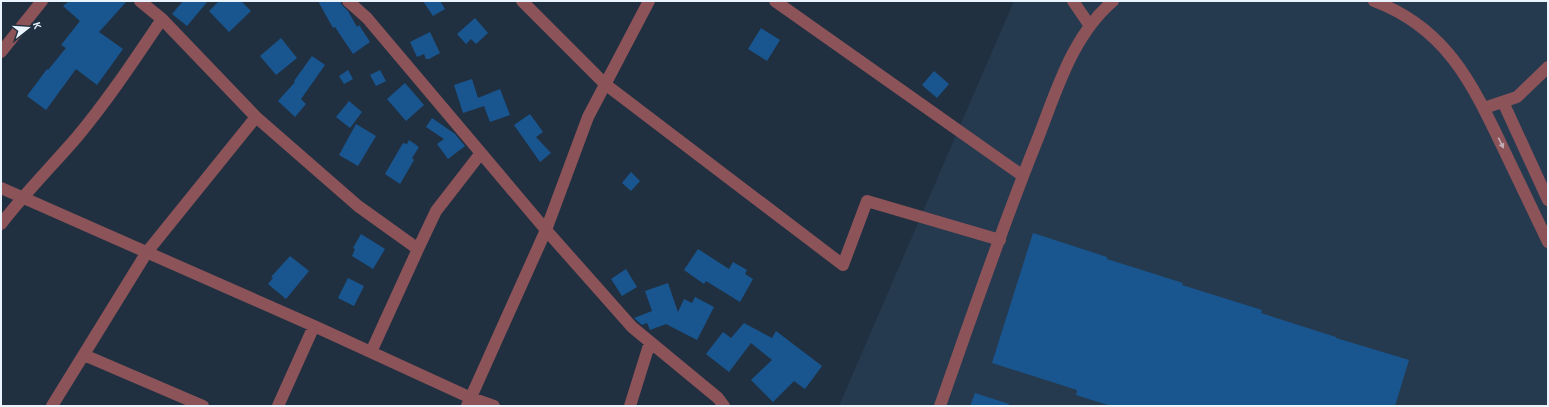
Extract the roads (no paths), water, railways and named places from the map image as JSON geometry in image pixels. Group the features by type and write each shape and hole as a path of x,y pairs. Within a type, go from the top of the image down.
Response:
{"street":[{"path":"1,52 42,1"},
{"path":"140,1 162,18 256,117 358,206 418,249"},
{"path":"348,1 367,18 546,230 632,327 718,398 724,406"},
{"path":"522,1 605,84 843,265 867,201 1000,240"},
{"path":"469,402 546,230 588,117 649,1"},
{"path":"775,1 1023,176"},
{"path":"1073,1 1090,26"},
{"path":"940,406 1023,176 1068,62 1078,43 1090,26 1113,1"},
{"path":"1374,1 1406,16 1423,28 1442,45 1459,66 1484,108 1548,242"},
{"path":"1,224 22,197 77,136 124,76 162,18"},
{"path":"1484,108 1517,97 1548,67"},
{"path":"1503,102 1548,200"},
{"path":"52,406 147,252 256,117"},
{"path":"371,352 436,211 481,153"},
{"path":"1,188 371,352 469,402 494,406"},
{"path":"278,406 314,326"},
{"path":"630,406 650,342"},
{"path":"84,354 204,406"}]}
